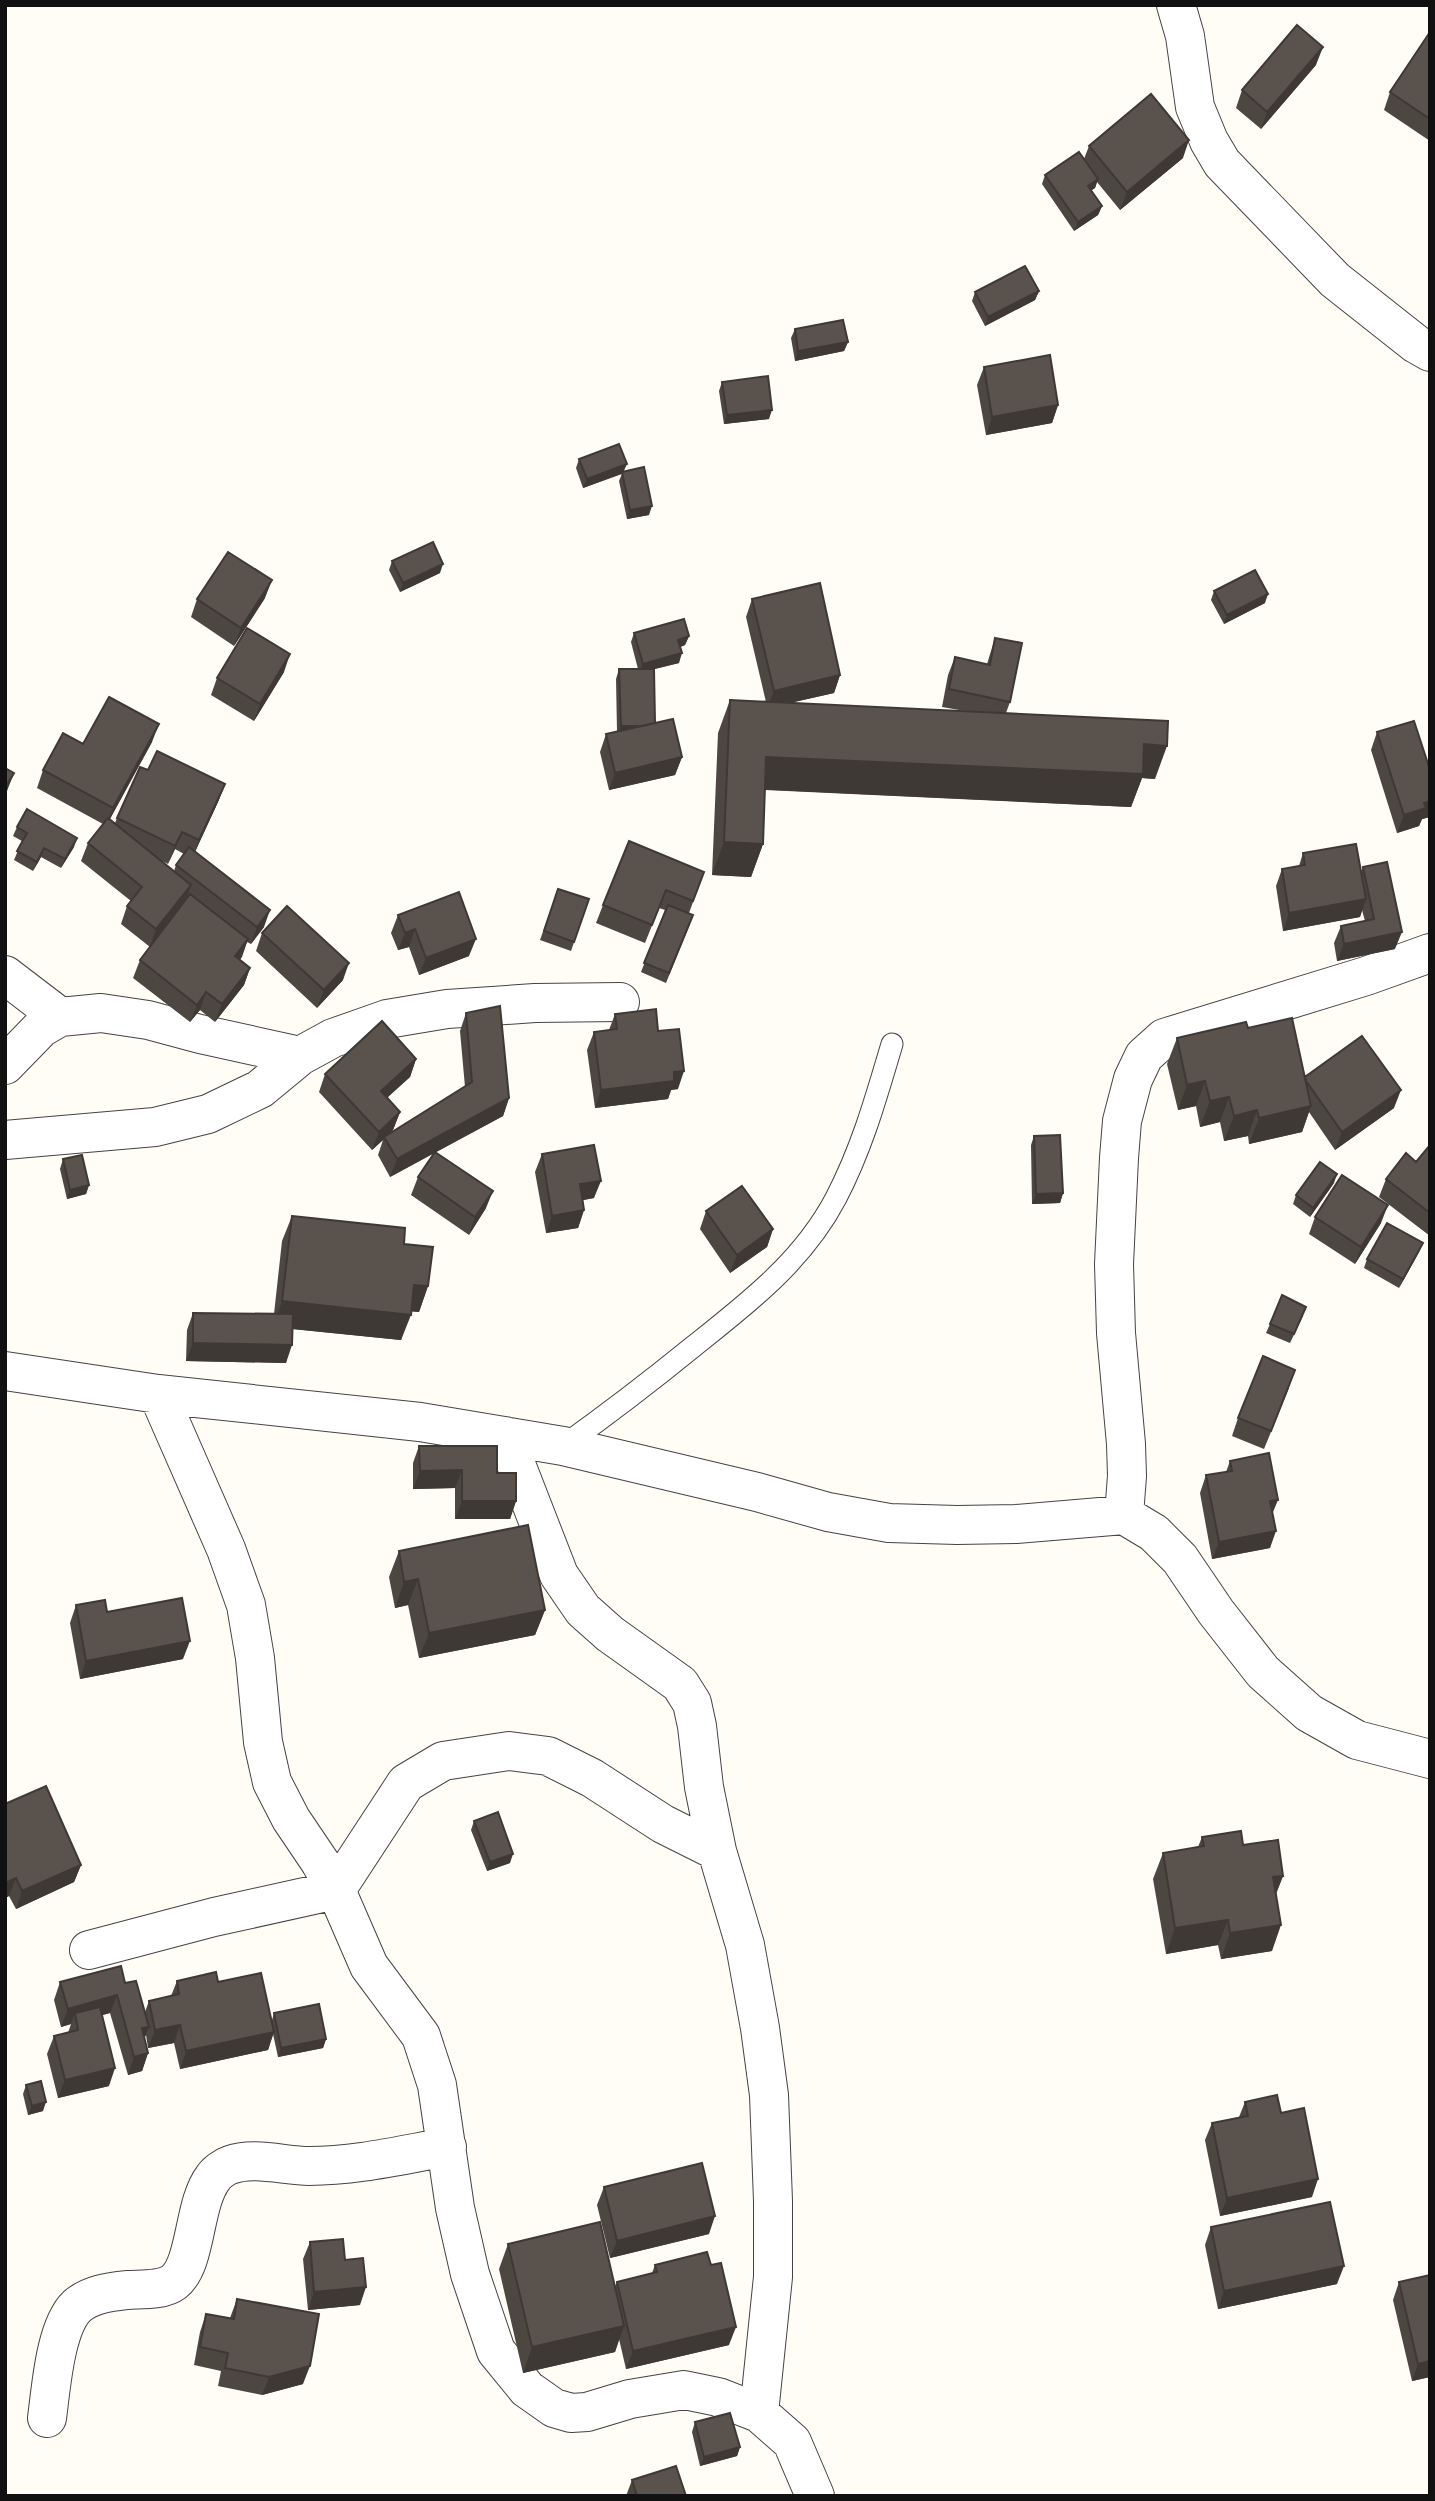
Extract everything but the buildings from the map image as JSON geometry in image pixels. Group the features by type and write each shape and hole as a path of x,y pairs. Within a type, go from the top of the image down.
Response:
{"street":[{"path":"1176,5 1185,36 1195,107 1209,141 1222,163 1335,280 1430,352"},
{"path":"1124,1515 1127,1476 1114,1298 1115,1211 1122,1121 1133,1079 1144,1056 1164,1038 1366,976 1430,953"},
{"path":"5,975 60,1017"},
{"path":"5,1140 155,1127 208,1114 260,1089 300,1056 333,1038 387,1019 447,1009 535,1003 620,1002"},
{"path":"5,1065 41,1028 60,1017 101,1013 148,1020 300,1056"},
{"path":"5,1371 158,1394 420,1422 505,1436 563,1446 757,1492 828,1512 889,1523 1016,1524 1124,1515 1154,1533 1180,1559 1216,1612 1263,1672 1309,1713 1357,1740 1430,1759"},
{"path":"158,1394 226,1549 246,1605 255,1658 263,1742 272,1782 291,1819 336,1890 369,1966 421,2036 437,2085 455,2208 470,2274 496,2351 527,2389 554,2408 571,2413 587,2413 630,2399 684,2390 718,2397 759,2413 792,2442 815,2496"},
{"path":"505,1436 559,1575 583,1610 610,1634 680,1685 692,1703 704,1787 717,1851 745,1945 769,2095 773,2277 759,2413"},
{"path":"89,1950 214,1917 336,1890 406,1783 443,1761 509,1751 548,1756 592,1777 663,1824 717,1851"},
{"path":"47,2418 58,2348 65,2324 77,2306 100,2294 159,2287 174,2282 185,2267 203,2193 215,2175 230,2165 255,2162 309,2166 366,2162 447,2147"}],"lane":[{"path":"563,1446 639,1391 757,1296 801,1251 835,1200 864,1137 892,1044"}]}
